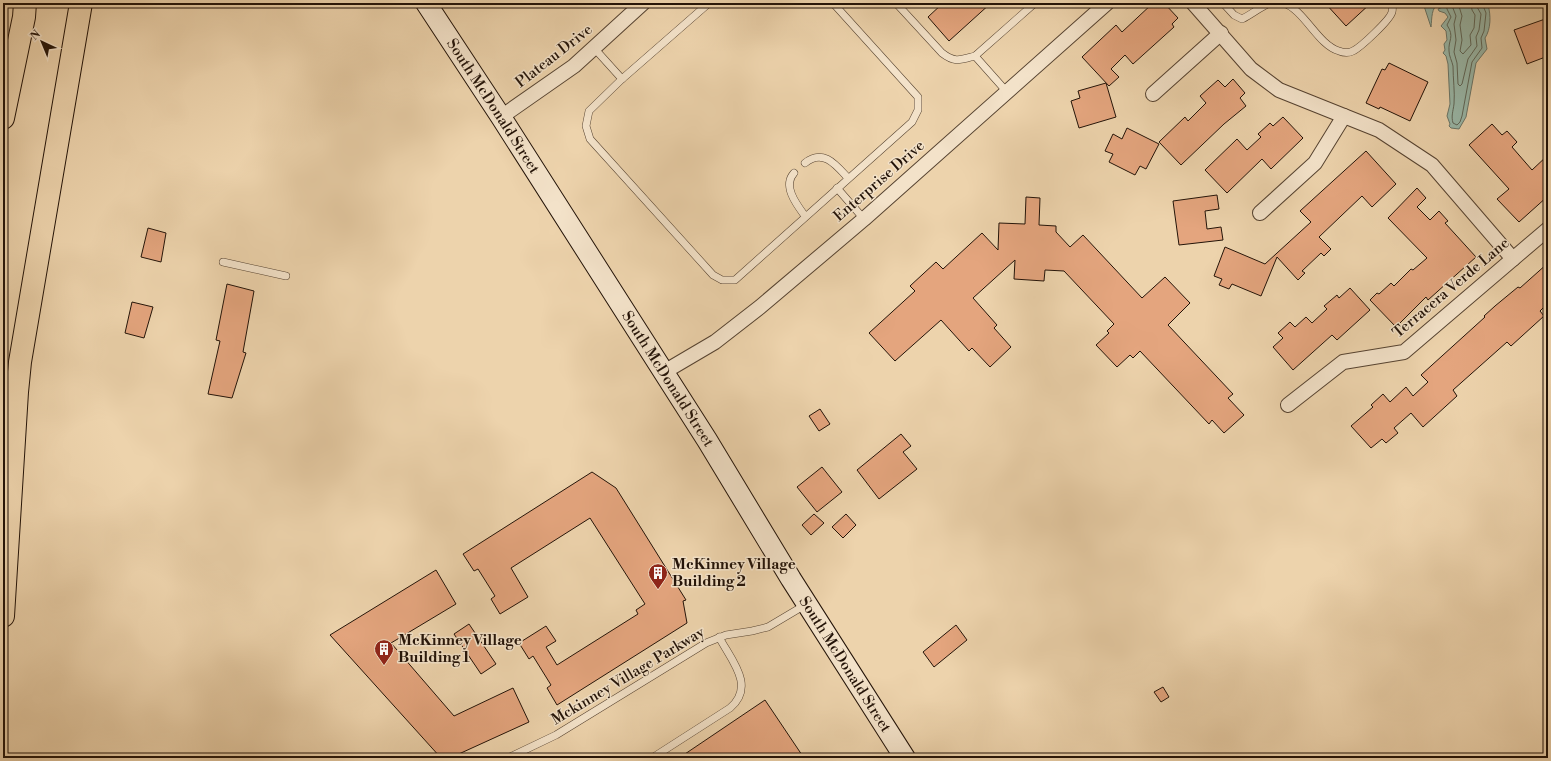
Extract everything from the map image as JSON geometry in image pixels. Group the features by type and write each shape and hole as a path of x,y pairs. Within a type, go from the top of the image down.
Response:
{"highway":[{"path":"3,43 14,3"},
{"path":"3,118 25,3"},
{"path":"3,393 81,3"},
{"path":"3,616 14,420 20,362 81,3"}],"main road":[{"name":"South McDonald Street","path":"426,3 501,117 664,372 807,604 906,758"}],"street":[{"name":"Plateau Drive","path":"501,117 552,82 594,48 643,3"},
{"path":"1193,3 1221,33 1251,69 1279,90 1379,130 1432,165 1513,259"},
{"name":"Enterprise Drive","path":"664,372 716,342 760,307 1008,92 1102,4"},
{"path":"1153,94 1221,33"},
{"path":"1260,213 1315,163 1344,116"},
{"name":"Terracera Verde Lane","path":"1288,405 1343,362 1404,352 1548,230"}],"lane":[{"path":"709,3 622,79 589,111 586,126 590,139 713,275 722,280 735,280 912,122 918,110 918,97 833,3"},
{"path":"896,3 942,53 951,59 963,60 975,56 1035,3"},
{"path":"1223,3 1234,15 1242,19 1253,14 1264,5 1270,3"},
{"path":"1284,3 1295,10 1328,45 1338,51 1347,53 1355,50 1383,25 1393,11 1392,3"},
{"path":"594,48 622,79"},
{"path":"975,56 1008,92"},
{"path":"805,163 818,157 827,158 834,163 848,178"},
{"path":"794,173 791,177 789,185 791,194 805,216"},
{"path":"837,188 864,218"},
{"path":"223,262 286,276"},
{"name":"Mckinney Village Parkway","path":"508,758 556,735 696,648 719,637 768,627 807,604"},
{"path":"652,758 730,708 739,698 743,687 741,676 719,637"}],"water":[{"path":"1423,3 1439,3 1433,10 1431,27"},
{"path":"1440,3 1481,3 1488,5 1490,13 1490,22 1485,38 1487,49 1476,63 1466,117 1459,129 1451,128 1449,126 1450,124 1447,116 1450,104 1448,64 1446,56 1443,53 1445,50 1444,44 1447,40 1446,31 1441,26 1448,17 1445,13 1439,11 1438,9 1443,7"}],"building":[{"path":"943,3 991,3 949,41 928,17"},
{"path":"1153,3 1164,3 1178,18 1172,24 1174,27 1133,64 1125,55 1111,69 1119,77 1109,86 1082,57 1116,25 1122,32"},
{"path":"1325,3 1371,3 1346,26"},
{"path":"1548,18 1548,56 1527,64 1514,30"},
{"path":"1389,63 1428,82 1410,121 1380,107 1379,109 1366,103 1382,69 1385,70"},
{"path":"1233,79 1245,93 1240,98 1246,106 1224,124 1181,165 1159,142 1185,117 1188,121 1206,103 1200,96 1218,80 1225,87"},
{"path":"1106,83 1116,117 1079,128 1071,101 1080,98 1078,91"},
{"path":"1283,117 1303,138 1271,169 1262,159 1227,193 1205,170 1237,139 1247,150 1261,137 1258,134 1270,123 1273,126"},
{"path":"1492,124 1502,135 1507,131 1517,142 1512,147 1532,170 1548,155 1548,196 1519,222 1497,199 1509,189 1469,145"},
{"path":"1127,128 1159,144 1146,169 1140,166 1135,175 1109,162 1113,154 1105,151 1113,134 1122,139"},
{"path":"1366,151 1396,184 1372,207 1362,196 1319,237 1331,249 1324,256 1321,253 1302,271 1305,273 1298,280 1277,257 1261,296 1232,284 1229,289 1219,285 1222,279 1214,276 1225,247 1265,264 1311,222 1300,211"},
{"path":"1417,188 1426,198 1417,207 1430,220 1439,211 1448,221 1445,223 1476,257 1428,300 1426,297 1396,327 1370,300 1391,283 1394,286 1411,269 1413,270 1427,258 1388,218"},
{"path":"1217,195 1219,209 1205,211 1207,229 1221,227 1223,240 1179,245 1173,201"},
{"path":"1026,197 1040,198 1039,225 1056,226 1056,232 1070,247 1083,235 1142,298 1165,277 1190,303 1168,325 1233,394 1228,398 1244,415 1224,433 1212,420 1209,424 1140,351 1133,358 1130,355 1117,367 1096,345 1109,333 1107,331 1114,324 1064,271 1045,270 1044,281 1014,279 1015,260 973,298 997,325 994,328 1011,347 990,367 972,348 969,351 941,320 895,361 869,333 915,291 910,286 936,262 943,269 982,233 998,250 999,223 1025,224"},
{"path":"148,228 166,233 161,262 141,257"},
{"path":"1548,263 1548,303 1540,311 1544,316 1511,346 1507,342 1453,390 1457,396 1423,427 1411,413 1394,428 1398,433 1386,443 1382,439 1371,448 1351,426 1373,407 1371,405 1383,394 1390,402 1406,387 1413,396 1428,382 1421,375 1485,317 1484,316 1495,306 1518,287 1520,288"},
{"path":"227,284 254,291 243,352 246,353 232,398 208,394 220,341 216,340"},
{"path":"1350,288 1370,310 1337,340 1332,335 1293,370 1273,347 1283,338 1278,333 1290,322 1295,327 1306,317 1312,323 1327,309 1324,306 1337,295 1339,298"},
{"path":"132,302 153,307 144,338 125,333"},
{"path":"820,409 830,424 819,431 809,416"},
{"path":"901,434 911,446 903,452 917,469 879,499 857,470"},
{"path":"822,467 842,492 817,512 797,487"},
{"name":"McKinney Village Building 2","path":"592,472 616,488 686,600 683,601 687,623 557,705 547,688 551,685 533,656 529,659 519,643 546,626 556,641 546,647 557,665 638,614 636,610 645,604 590,518 511,568 528,597 500,614 491,599 495,596 478,569 474,571 463,554"},
{"path":"814,514 824,523 811,535 802,525"},
{"path":"846,514 856,525 843,538 832,527"},
{"name":"McKinney Village Building 1","path":"436,570 456,604 391,643 454,716 513,688 529,722 450,758 441,758 330,635"},
{"path":"469,624 496,664 481,674 454,634"},
{"path":"956,625 967,640 934,667 923,652"},
{"path":"1163,687 1169,697 1161,702 1154,692"},
{"path":"765,700 804,758 755,758 753,754 747,758 679,758"}],"place":[{"name":"McKinney Village Building 2","path":"658,590"},
{"name":"McKinney Village Building 1","path":"384,666"}]}
